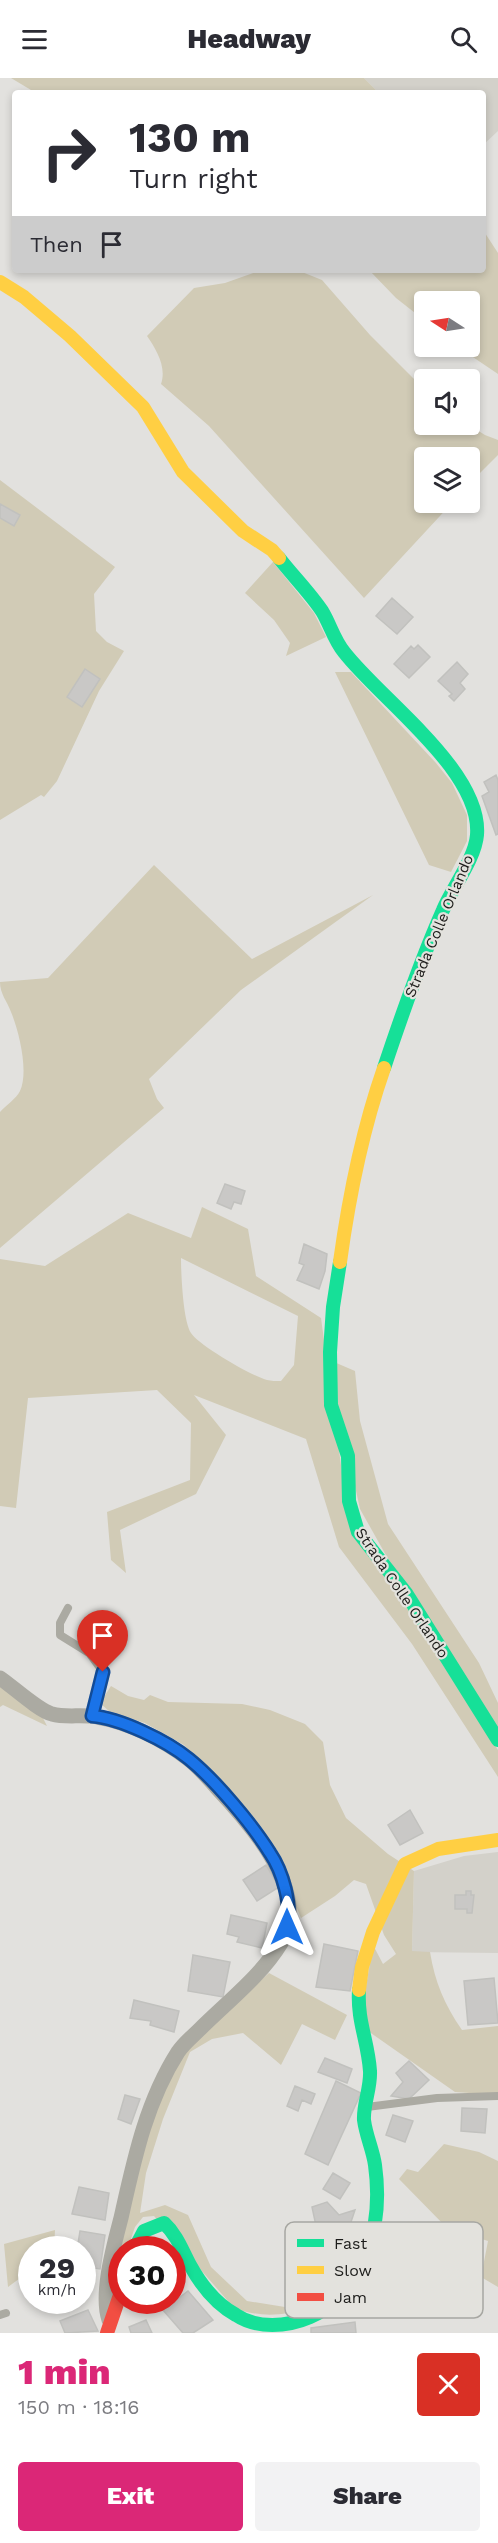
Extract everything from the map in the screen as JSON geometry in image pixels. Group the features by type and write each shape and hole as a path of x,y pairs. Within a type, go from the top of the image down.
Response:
{"street":[{"name":"Strada Colle Orlando","path":"0,282 24,297 70,336 142,407 183,472 243,531 272,550 322,611 342,650 382,695 442,754 473,802 477,836 467,864 451,891 420,962 382,1075 361,1148 346,1212 333,1307 330,1394 331,1405 348,1456 349,1501 358,1532 406,1593 498,1740"},
{"path":"0,1678 51,1714 92,1716 140,1731 189,1759 230,1802 271,1854 291,1913 282,1942 266,1962 180,2049 165,2074 142,2129 116,2240 105,2309 109,2328"},
{"path":"374,2222 376,2212 375,2165 366,2132 370,2072 358,2005 371,1933 405,1864 414,1857 426,1852 472,1842 498,1840"},
{"path":"139,2236 141,2232 151,2225 164,2223 172,2229 176,2236"},
{"path":"186,2257 212,2297 243,2320 254,2324 287,2323 304,2318"}],"lane":[{"path":"68,1608 60,1623 60,1635 89,1653 103,1672 92,1716"},
{"path":"366,2108 437,2098 498,2096"}],"shaded area":[{"path":"11,78 364,78 376,90 31,90"},
{"path":"364,78 498,78 498,131 486,142 486,90 376,90"},
{"path":"486,235 498,253 498,374 473,357 480,357 480,291 414,291 414,312 396,298 372,273 486,273"},
{"path":"253,273 304,273 322,280 370,335 414,379 414,435 480,435 480,432 498,440 498,455 480,473 480,447 414,447 414,513 443,513 364,598 209,426 161,384 162,365 147,336 194,288 225,283"},
{"path":"0,480 115,567 94,594 96,631 107,642 124,651 99,691 57,781 44,797 41,795 0,820"},
{"path":"273,562 314,613 326,637 286,656 290,643 274,620 245,593"},
{"path":"335,672 351,672 452,783 467,815 467,841 451,872 429,865"},
{"path":"154,865 252,959 373,895 241,990 149,1079 157,1099 164,1108 0,1248 0,1112 20,1091 24,1073 17,1030 2,994 0,982 48,978"},
{"path":"202,1207 248,1229 256,1276 321,1318 346,1502 432,1648 498,1750 498,1777 412,1644 339,1547 306,1439 194,1395 226,1435 196,1494 120,1530 126,1573 111,1560 107,1512 190,1480 191,1423 157,1390 28,1398 16,1508 0,1506 0,1259 45,1266 128,1213 191,1238","holes":["181,1258 298,1316 294,1365 281,1381 260,1378 226,1360 191,1333 184,1308"]},
{"path":"334,1362 355,1371 360,1421 388,1524 479,1663 498,1703 498,1728 387,1557 360,1509 339,1413"},
{"path":"0,1682 41,1714 47,1726 3,1705 0,1707"},
{"path":"111,1686 128,1696 144,1700 150,1695 168,1702 242,1704 270,1710 305,1724 323,1742 330,1785 346,1818 388,1854 414,1871 412,1951 430,1952 441,1992 462,2030 498,2026 498,2095 455,2092 368,2031 362,2010 373,1945 383,1964 396,1954 384,1935 366,1884 354,1880 335,1896 301,1918 271,1844 184,1745 145,1723 110,1712 100,1703"},
{"path":"498,1852 498,1953 412,1952 414,1871 464,1856"},
{"path":"269,1973 347,2015 335,2040 302,2024 281,2065 243,2033 212,2039 190,2052 163,2119 146,2173 140,2213 165,2205 188,2215 211,2267 247,2301 285,2307 285,2313 266,2315 234,2308 186,2253 186,2236 171,2236 154,2216 143,2217 135,2227 132,2236 123,2236 148,2125 186,2047"},
{"path":"444,2144 479,2152 498,2161 498,2287 483,2278 488,2241 483,2239 483,2222 441,2222 399,2179 407,2169 418,2172"},
{"path":"55,2230 55,2236 33,2236"},
{"path":"18,2240 18,2280 8,2287 4,2244"}],"building":[{"path":"0,504 20,515 14,526 0,518"},
{"path":"392,598 413,617 397,634 376,616"},
{"path":"418,645 430,657 409,678 394,664 411,646 414,649"},
{"path":"457,662 468,674 460,683 465,689 454,701 449,696 452,694 438,681"},
{"path":"85,669 100,679 82,707 67,697"},
{"path":"496,775 498,780 498,834 496,835 482,796 489,792 484,782"},
{"path":"225,1184 245,1191 241,1204 234,1202 231,1209 217,1203"},
{"path":"304,1244 327,1254 325,1271 319,1289 297,1280 304,1265 299,1263"},
{"path":"410,1810 423,1833 400,1845 388,1825"},
{"path":"266,1865 279,1887 257,1901 243,1880"},
{"path":"466,1891 471,1891 471,1895 474,1895 472,1913 467,1913 467,1909 455,1909 455,1895 466,1895"},
{"path":"231,1915 267,1923 262,1948 237,1942 239,1937 227,1934"},
{"path":"324,1944 358,1951 350,1991 316,1987"},
{"path":"193,1955 230,1962 223,1997 188,1991"},
{"path":"494,1978 498,2023 468,2025 464,1981"},
{"path":"134,2000 179,2011 174,2032 150,2025 151,2021 130,2018"},
{"path":"325,2058 352,2069 347,2083 318,2072"},
{"path":"409,2061 429,2080 409,2099 391,2096 403,2082 396,2073"},
{"path":"336,2081 361,2093 328,2165 305,2154"},
{"path":"295,2086 315,2094 311,2104 302,2100 298,2111 287,2106"},
{"path":"125,2095 140,2099 131,2124 118,2119"},
{"path":"462,2108 487,2109 485,2133 461,2131"},
{"path":"393,2115 413,2121 405,2142 386,2135"},
{"path":"333,2173 350,2183 340,2199 323,2189"},
{"path":"79,2187 109,2193 105,2220 72,2214"},
{"path":"327,2202 339,2215 355,2210 351,2222 315,2222 312,2207"},
{"path":"80,2231 105,2235 100,2269 96,2268 96,2236 79,2236"},
{"path":"188,2291 213,2320 193,2333 183,2333 166,2314 186,2314 186,2293"},
{"path":"78,2314 90,2314 98,2331 65,2333 60,2321"},
{"path":"146,2320 152,2333 131,2333 129,2327"},
{"path":"355,2322 356,2333 311,2333 311,2328"}],"traffic: fast":[{"path":"279,558 322,611 344,652 447,762 464,786 474,811 477,835 472,854 447,901 435,930 384,1068"},
{"path":"340,1262 333,1307 330,1352 331,1405 348,1456 349,1501 358,1532 406,1593 498,1740"},
{"path":"359,1990 360,2012 370,2071 364,2120 375,2165 377,2187 374,2222"},
{"path":"141,2236 144,2231 164,2223 175,2236"},
{"path":"186,2257 204,2287 229,2311 244,2320 272,2325 292,2323 307,2318"}],"traffic: slow":[{"path":"0,282 24,297 70,336 143,407 183,472 243,531 272,550 279,558"},
{"path":"340,1262 357,1164 384,1068"},
{"path":"359,1990 362,1967 373,1932 405,1864 438,1849 498,1840"}],"traffic: jam":[{"path":"107,2333 113,2314"}],"route":[{"path":"103,1672 92,1716 140,1731 167,1745 189,1759 230,1802 271,1854 291,1913 287,1927"}]}
